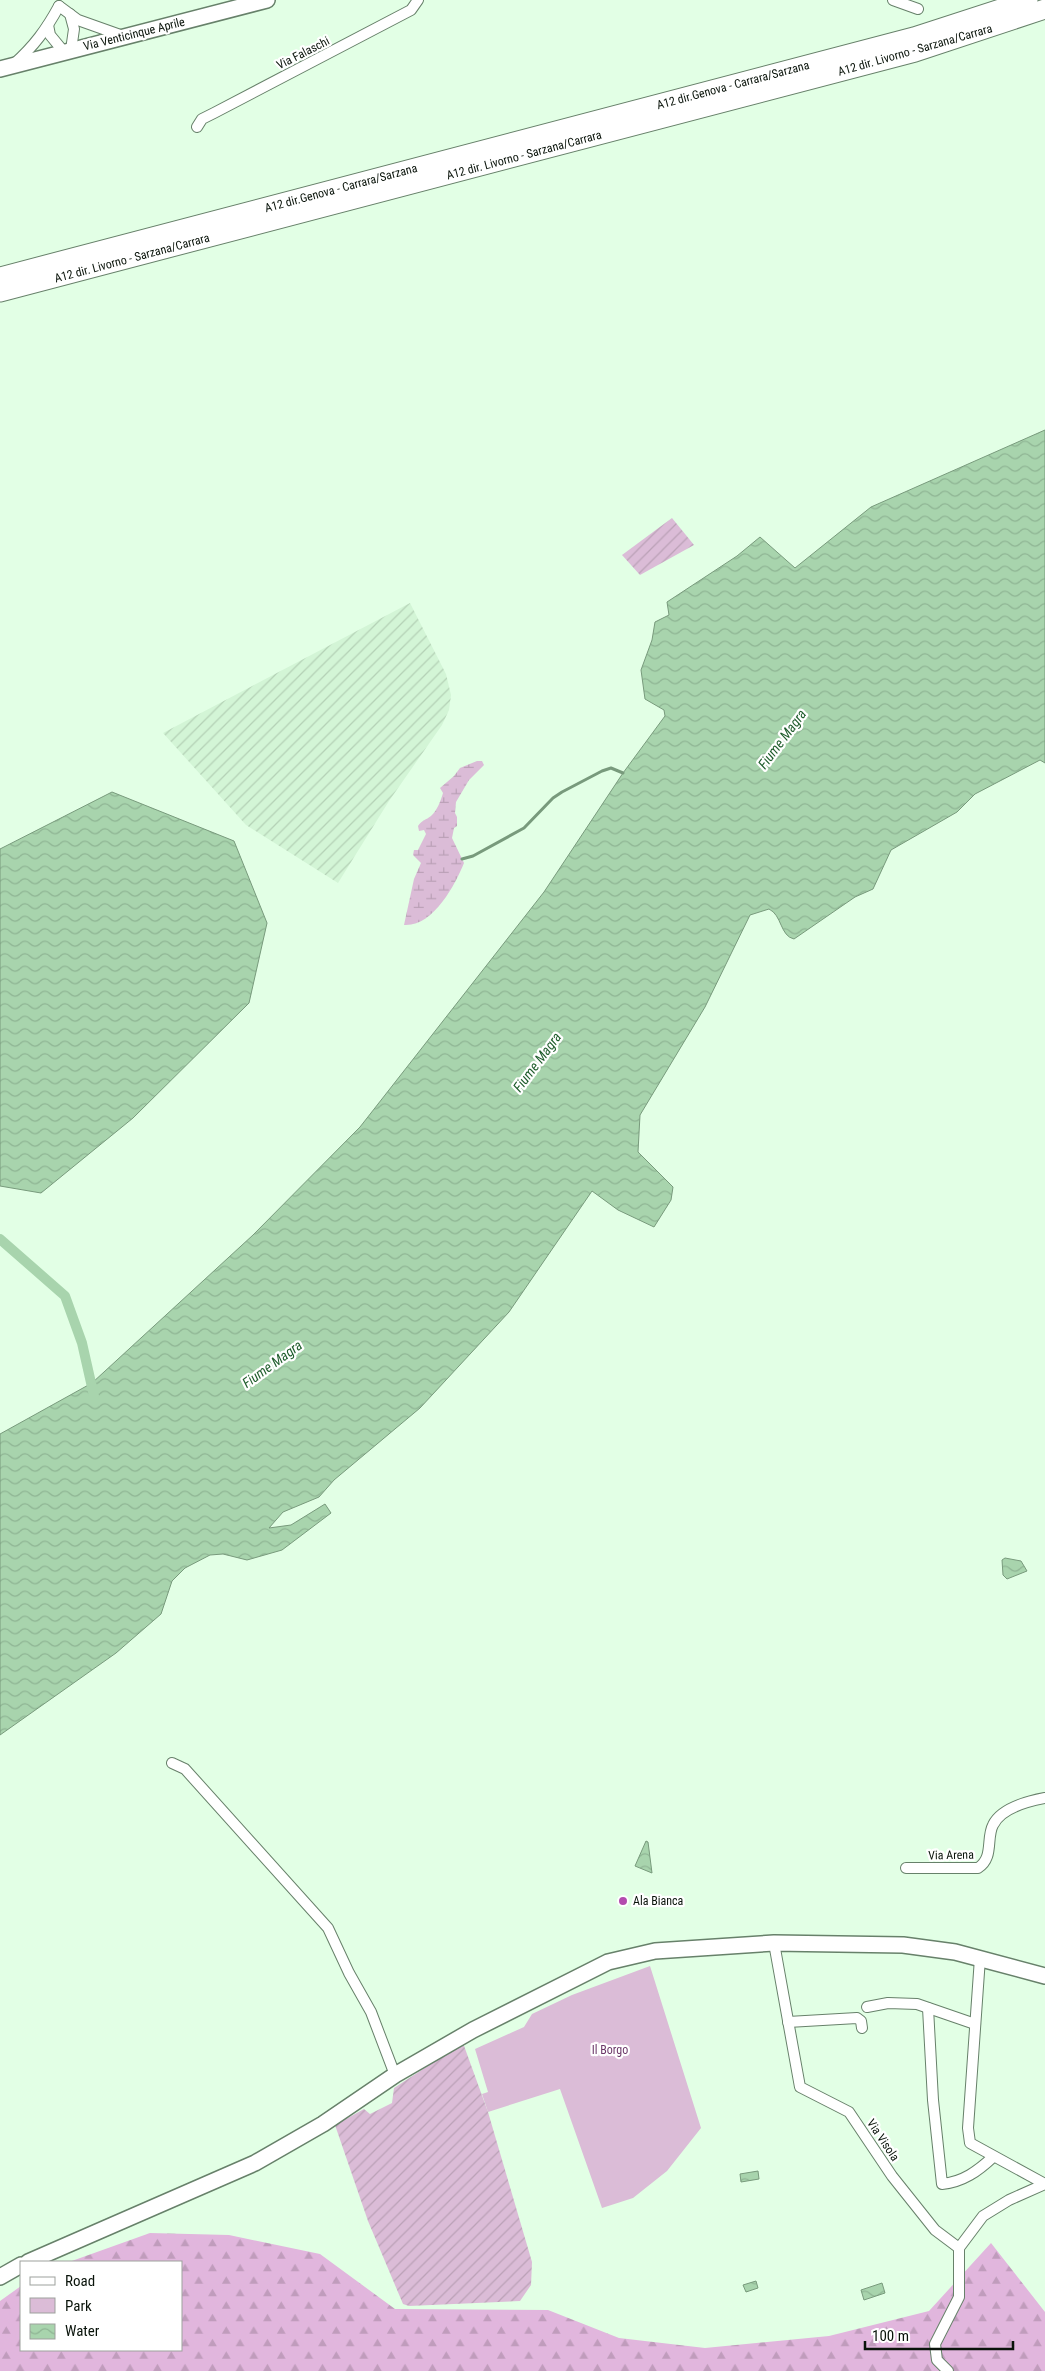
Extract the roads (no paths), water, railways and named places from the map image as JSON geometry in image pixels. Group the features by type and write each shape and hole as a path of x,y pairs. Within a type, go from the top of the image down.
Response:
{"highway":[{"name":"A12 dir.Genova - Carrara/Sarzana","path":"0,277 914,37 1028,0"},
{"name":"A12 dir. Livorno - Sarzana/Carrara","path":"0,292 915,52 1045,10"}],"main road":[{"name":"Via Venticinque Aprile","path":"6,68 267,0"},
{"path":"30,2261 255,2163 354,2104 396,2075 473,2030 608,1962 655,1952 774,1943 920,1946 980,1958 1045,1976"},
{"path":"0,2277 20,2266"}],"street":[{"name":"Via Falaschi","path":"197,127 202,120 214,113 411,10 418,0"},
{"path":"893,0 918,9"},
{"path":"6,68 33,47 48,26 57,3 70,14 96,28 125,36"},
{"path":"48,26 50,35 68,51 74,29 70,14"},
{"path":"172,1763 185,1769 328,1928 349,1973 372,2012 396,2075"},
{"name":"Via Arena","path":"906,1868 978,1868 983,1865 987,1857 992,1827 996,1819 1030,1801 1045,1798"},
{"name":"Via Visola","path":"774,1943 800,2087 849,2112 892,2176 935,2230 959,2248"},
{"path":"980,1958 968,2128 970,2144 1045,2184"},
{"path":"867,2006 888,2003 916,2004 974,2024"},
{"path":"928,2008 934,2110 942,2184 955,2183 980,2170 993,2157"},
{"path":"788,2022 857,2018 861,2020 862,2028"},
{"path":"948,2371 937,2360 935,2344 959,2297 959,2248 983,2216 1009,2200 1045,2184"}],"water":[{"name":"Fiume Magra","path":"1045,430 1045,763 1040,760 975,794 957,812 891,850 873,889 855,897 794,939 786,934 776,916 769,909 750,915 705,1007 640,1115 638,1152 673,1187 671,1200 654,1227 618,1210 592,1191 509,1312 420,1408 334,1480 319,1497 283,1512 269,1528 291,1525 325,1504 331,1513 282,1550 247,1560 223,1554 210,1555 185,1568 172,1581 161,1614 116,1653 0,1735 0,1434 92,1383 253,1235 360,1127 544,892 623,773 665,716 664,710 645,699 641,670 652,640 655,622 669,615 667,602 737,556 760,537 795,568 871,507"},
{"path":"112,792 234,841 267,923 249,1003 133,1118 41,1193 0,1186 0,849"},
{"path":"1005,1558 1021,1561 1027,1571 1007,1579 1003,1575 1002,1560"},
{"path":"646,1841 648,1842 652,1873 635,1866"},
{"path":"758,2171 759,2179 741,2182 740,2174"},
{"path":"756,2281 758,2288 746,2292 743,2285"},
{"path":"882,2283 885,2293 864,2300 861,2290"}],"waterway":[{"path":"462,859 473,856 524,828 553,798 562,792 611,768 623,773"},
{"path":"0,1239 65,1296 82,1343 94,1396"}],"place":[{"name":"Ala Bianca","path":"623,1901"}],"park label":[{"name":"Il Borgo","path":"610,2050"}]}
